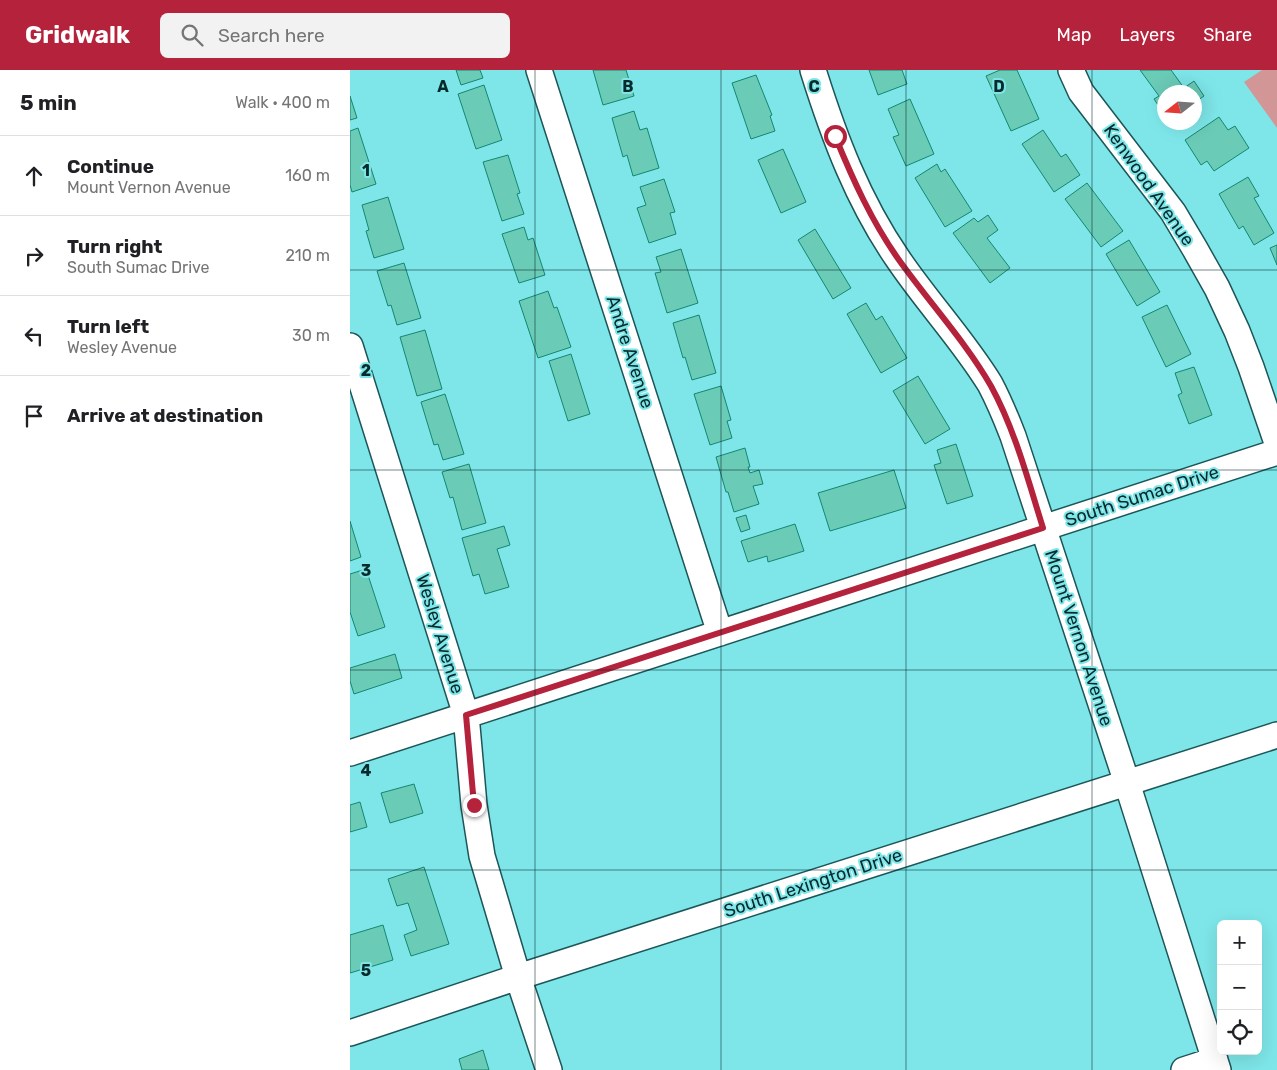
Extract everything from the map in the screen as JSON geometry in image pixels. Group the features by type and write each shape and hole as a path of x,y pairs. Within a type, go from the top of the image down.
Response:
{"street":[{"name":"Andre Avenue","path":"539,70 720,633"},
{"name":"Mount Vernon Avenue","path":"814,70 835,136 854,182 874,221 898,260 976,364 1002,407 1127,783 1216,1065"},
{"name":"Kenwood Avenue","path":"1071,70 1081,92 1173,212 1212,280 1240,340 1277,443"},
{"name":"Wesley Avenue","path":"350,346 466,715 474,805 482,856 518,977 549,1070"},
{"name":"South Sumac Drive","path":"350,753 1277,452"},
{"name":"South Lexington Drive","path":"350,1032 1277,735"},
{"path":"1184,1070 1216,1065"}],"shaded area":[{"path":"1262,70 1277,70 1277,128 1244,82"}],"building":[{"path":"456,70 480,70 483,78 461,85"},
{"path":"593,70 626,70 634,96 603,105"},
{"path":"869,70 902,70 907,84 878,95"},
{"path":"1000,70 1017,70 1039,119 1011,131 986,76"},
{"path":"1140,70 1171,70 1182,85 1157,85 1157,93"},
{"path":"756,75 772,115 770,116 775,131 751,139 732,83"},
{"path":"1194,81 1197,85 1188,85"},
{"path":"484,85 502,140 476,149 458,94"},
{"path":"350,96 357,118 350,120"},
{"path":"910,99 934,154 906,166 893,137 899,135 888,109"},
{"path":"634,111 640,130 647,128 659,168 633,176 627,155 623,157 612,118"},
{"path":"1219,117 1228,130 1235,126 1249,148 1214,171 1207,161 1201,165 1185,140"},
{"path":"358,128 376,184 352,192 350,185 350,131"},
{"path":"1043,130 1061,157 1066,154 1080,175 1054,192 1022,144"},
{"path":"783,149 806,202 781,213 758,160"},
{"path":"508,155 520,193 517,194 524,214 502,221 483,162"},
{"path":"937,164 941,172 945,169 972,211 945,227 915,178"},
{"path":"1248,177 1259,196 1254,198 1274,233 1254,245 1243,226 1239,229 1219,194"},
{"path":"664,179 675,212 670,213 676,234 649,243 637,208 646,205 640,187"},
{"path":"1087,183 1123,231 1101,247 1065,199"},
{"path":"388,197 404,249 374,258 366,231 369,230 362,205"},
{"path":"988,215 998,230 987,238 1010,268 990,283 953,233 974,218 978,222"},
{"path":"524,227 528,240 533,238 545,275 519,283 502,234"},
{"path":"815,229 851,288 833,299 798,240"},
{"path":"1129,240 1160,292 1137,306 1106,254"},
{"path":"1277,245 1277,265 1270,248"},
{"path":"681,249 698,303 667,313 655,273 661,272 656,257"},
{"path":"404,263 421,318 397,325 391,305 388,306 377,271"},
{"path":"548,291 554,308 557,307 571,347 538,358 519,301"},
{"path":"866,303 876,320 882,316 907,358 881,373 847,314"},
{"path":"1167,305 1191,354 1166,367 1142,317"},
{"path":"699,315 716,373 692,380 685,357 683,358 673,323"},
{"path":"425,330 442,389 417,396 400,337"},
{"path":"571,354 590,414 568,421 549,361"},
{"path":"1194,367 1212,415 1189,424 1178,395 1182,393 1175,373"},
{"path":"918,376 950,429 925,444 893,391"},
{"path":"721,386 731,420 727,421 732,438 710,445 694,394"},
{"path":"445,394 464,454 443,460 438,444 434,445 421,402"},
{"path":"956,444 973,496 947,504 934,465 941,463 937,450"},
{"path":"745,448 750,473 759,470 763,484 753,486 759,504 734,512 716,457"},
{"path":"469,464 486,523 462,530 453,497 450,498 442,472"},
{"path":"894,470 906,508 830,531 818,493"},
{"path":"746,515 750,529 741,532 736,518"},
{"path":"350,521 361,557 350,561"},
{"path":"795,524 804,551 768,562 767,556 748,562 741,541"},
{"path":"504,526 510,545 497,549 509,587 485,594 479,574 473,576 462,538"},
{"path":"366,569 385,627 358,636 350,612 350,574"},
{"path":"395,654 402,678 354,694 350,681 350,668"},
{"path":"414,784 423,813 390,823 381,793"},
{"path":"360,802 367,827 350,832 350,805"},
{"path":"424,867 449,944 411,956 404,935 417,930 408,903 397,906 388,879"},
{"path":"383,925 393,960 350,973 350,935"},
{"path":"483,1050 489,1070 462,1070 459,1059"}],"route":[{"path":"474,805 466,715 1043,528 1002,407 976,364 898,260 874,221 854,182 835,136"}]}
